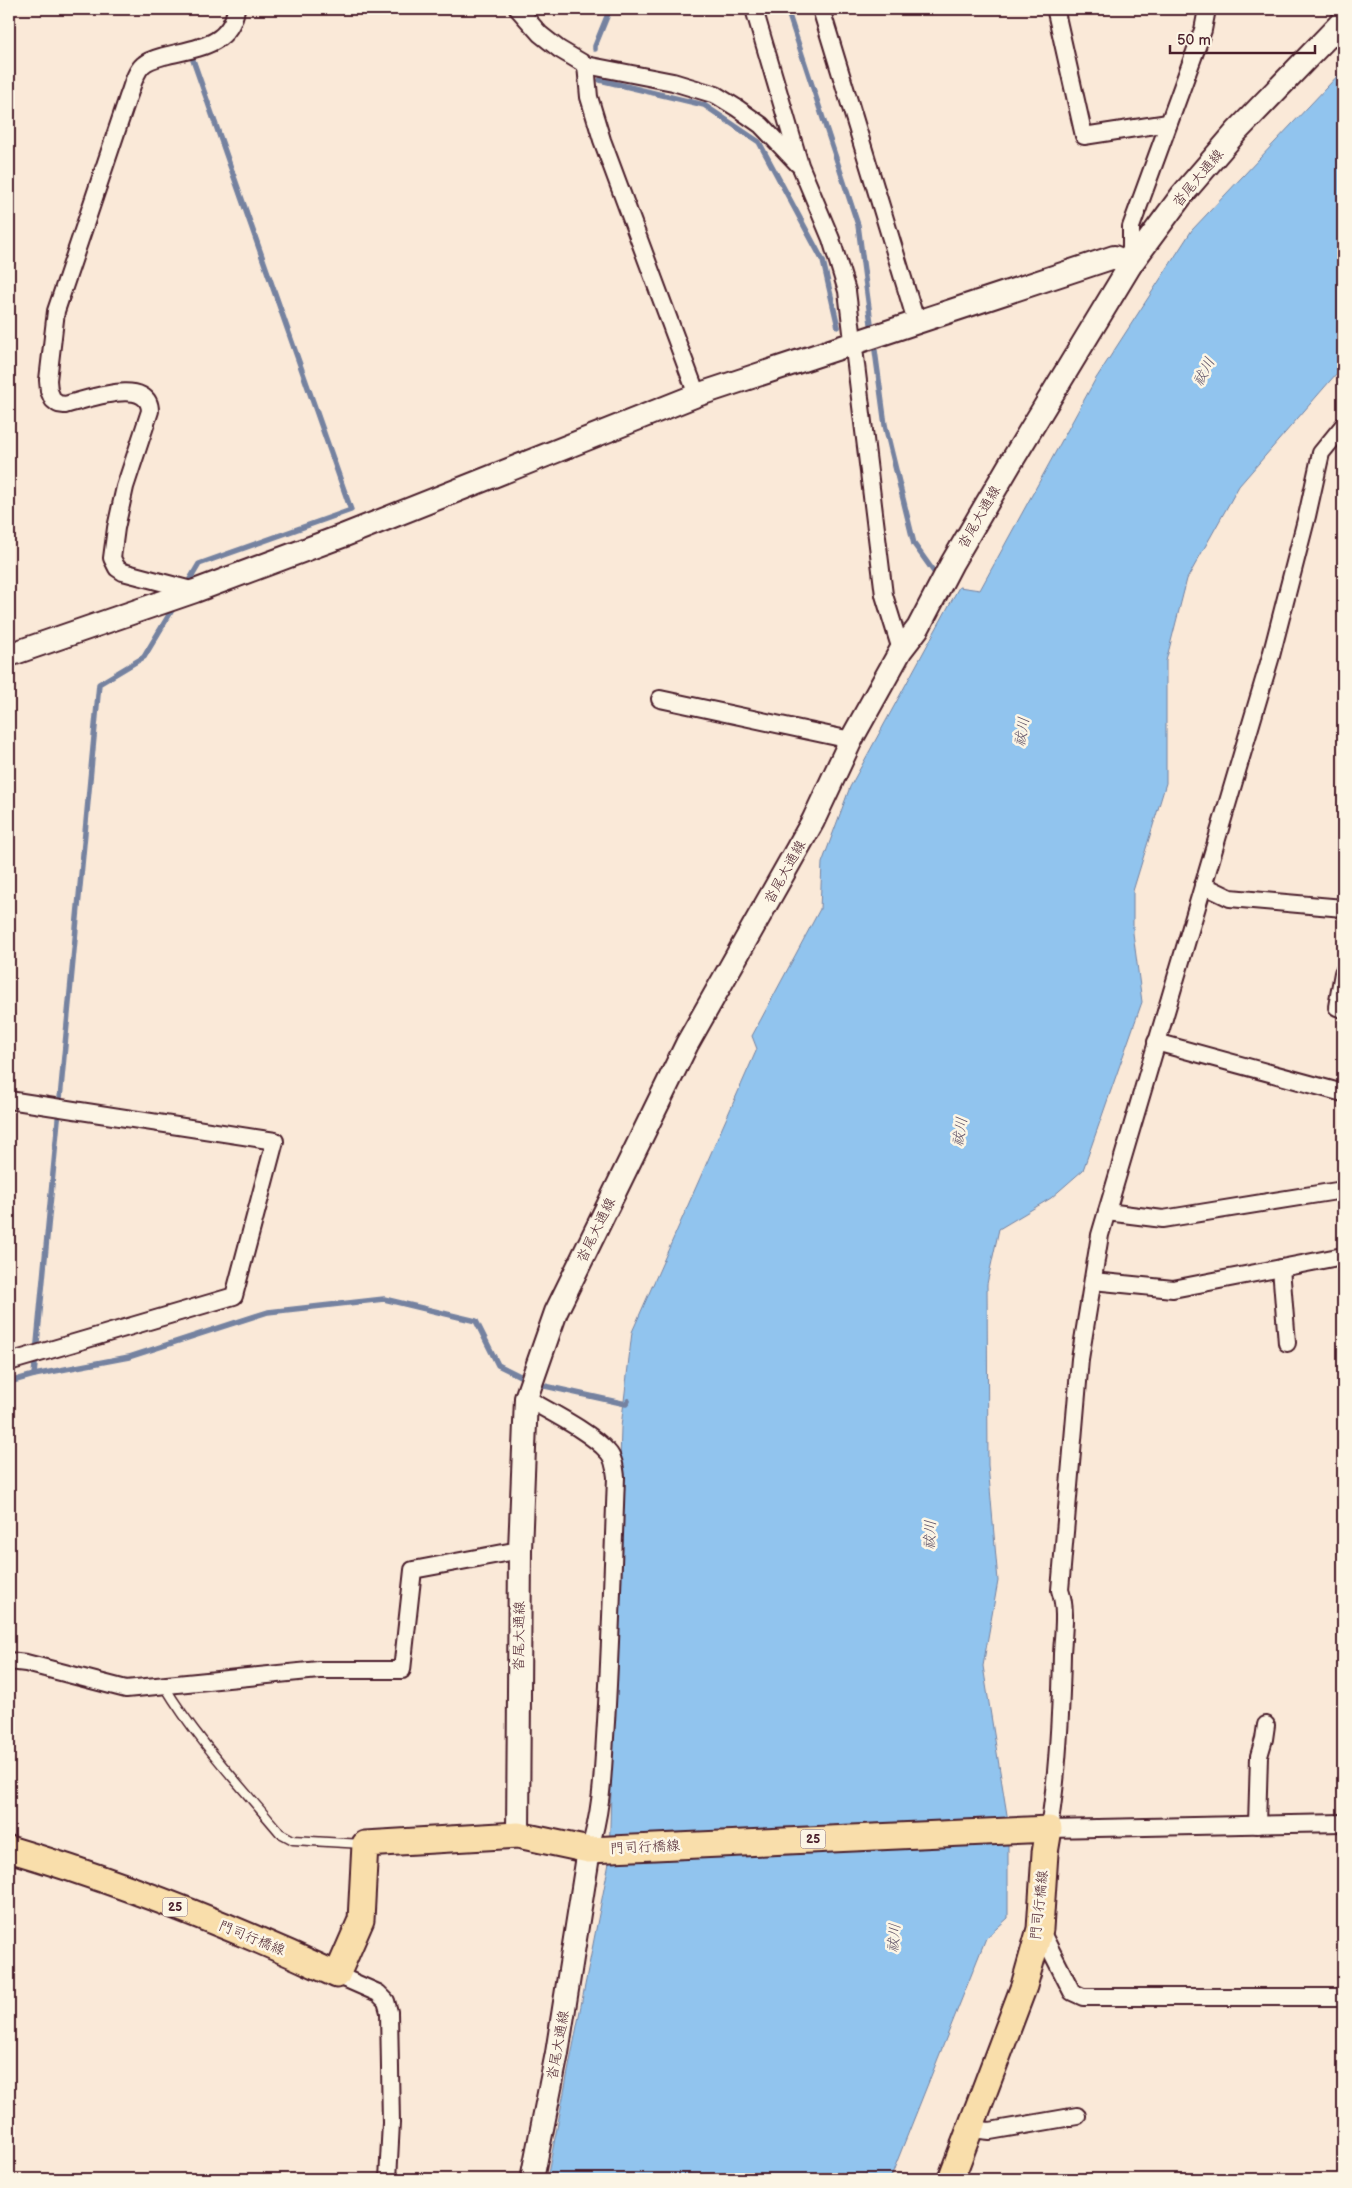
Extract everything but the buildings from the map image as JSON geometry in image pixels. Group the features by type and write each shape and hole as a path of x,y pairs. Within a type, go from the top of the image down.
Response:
{"main road":[{"name":"沓尾大通線","path":"518,1835 520,1550 526,1398 556,1312 687,1044 813,821 851,740 901,650 918,628 952,563 1131,264 1182,195 1237,131 1343,22"},
{"path":"9,655 196,591 354,531 697,394 1114,257 1131,264"},
{"name":"門司行橋線","path":"365,1844 518,1835 594,1850 1038,1829 1045,1853 1040,1929 1024,1986 951,2179"},
{"path":"337,1975 361,1920 365,1844"},
{"name":"門司行橋線","path":"9,1849 46,1860 207,1920 287,1952 337,1975"},
{"name":"沓尾大通線","path":"532,2179 594,1850"}],"street":[{"path":"196,591 123,572 117,568 112,558 125,487 150,411 150,406 145,398 139,394 114,393 66,405 58,404 53,400 48,380 56,311 115,133 140,69 144,64 157,58 218,40 230,28 236,9"},
{"path":"518,9 540,34 559,49 586,65 673,82 716,95 760,125 800,165"},
{"path":"754,9 800,165 831,239 847,292 858,341 884,595 901,650"},
{"path":"821,9 912,322"},
{"path":"1131,264 1131,227 1203,30 1207,9"},
{"path":"1056,12 1084,136 1168,123"},
{"path":"586,65 588,97 602,140 697,394"},
{"path":"1343,426 1321,453 1271,656 1100,1235 1080,1358 1060,1590 1064,1601 1056,1785 1038,1829 1343,1824"},
{"path":"660,699 851,740"},
{"path":"1203,884 1230,898 1343,908"},
{"path":"1343,973 1337,1007 1343,1009"},
{"path":"1156,1042 1343,1093"},
{"path":"9,1100 275,1141 234,1296 9,1362"},
{"path":"1107,1212 1163,1219 1343,1190"},
{"path":"1093,1281 1173,1289 1343,1256"},
{"path":"1281,1268 1287,1343"},
{"path":"526,1398 590,1436 609,1452 616,1477 602,1784 594,1850"},
{"path":"9,1661 26,1662 126,1689 319,1670 402,1670 413,1570 520,1550"},
{"path":"1257,1825 1259,1756 1266,1725"},
{"path":"1040,1929 1072,1992 1083,1997 1343,1997"},
{"path":"337,1975 378,1993 386,2001 388,2012 391,2123 388,2179"},
{"path":"970,2129 990,2132 1077,2116"}],"lane":[{"path":"164,1685 176,1705 204,1741 280,1833 293,1840 365,1844"}],"water":[{"name":"祓川","path":"1343,70 1343,366 1239,486 1187,579 1166,661 1166,783 1133,891 1133,933 1142,1002 1083,1170 1051,1198 999,1229 987,1284 988,1465 998,1581 983,1666 1008,1821 1008,1918 986,1938 890,2179 547,2179 609,1863 621,1427 632,1332 757,1049 752,1036 820,909 822,863 850,787 959,587 980,590 1095,380 1192,230"}],"waterway":[{"path":"595,49 610,9"},
{"path":"787,9 858,225 872,331"},
{"path":"186,586 199,564 351,510 193,60"},
{"path":"600,80 704,105 759,142 823,261 838,327"},
{"path":"874,343 885,425 914,544 939,579"},
{"path":"34,1375 99,684 144,657 175,605"},
{"path":"9,1382 34,1375 129,1357 268,1312 384,1299 476,1321 498,1365 528,1380"},
{"path":"536,1384 626,1404 628,1401"}]}
